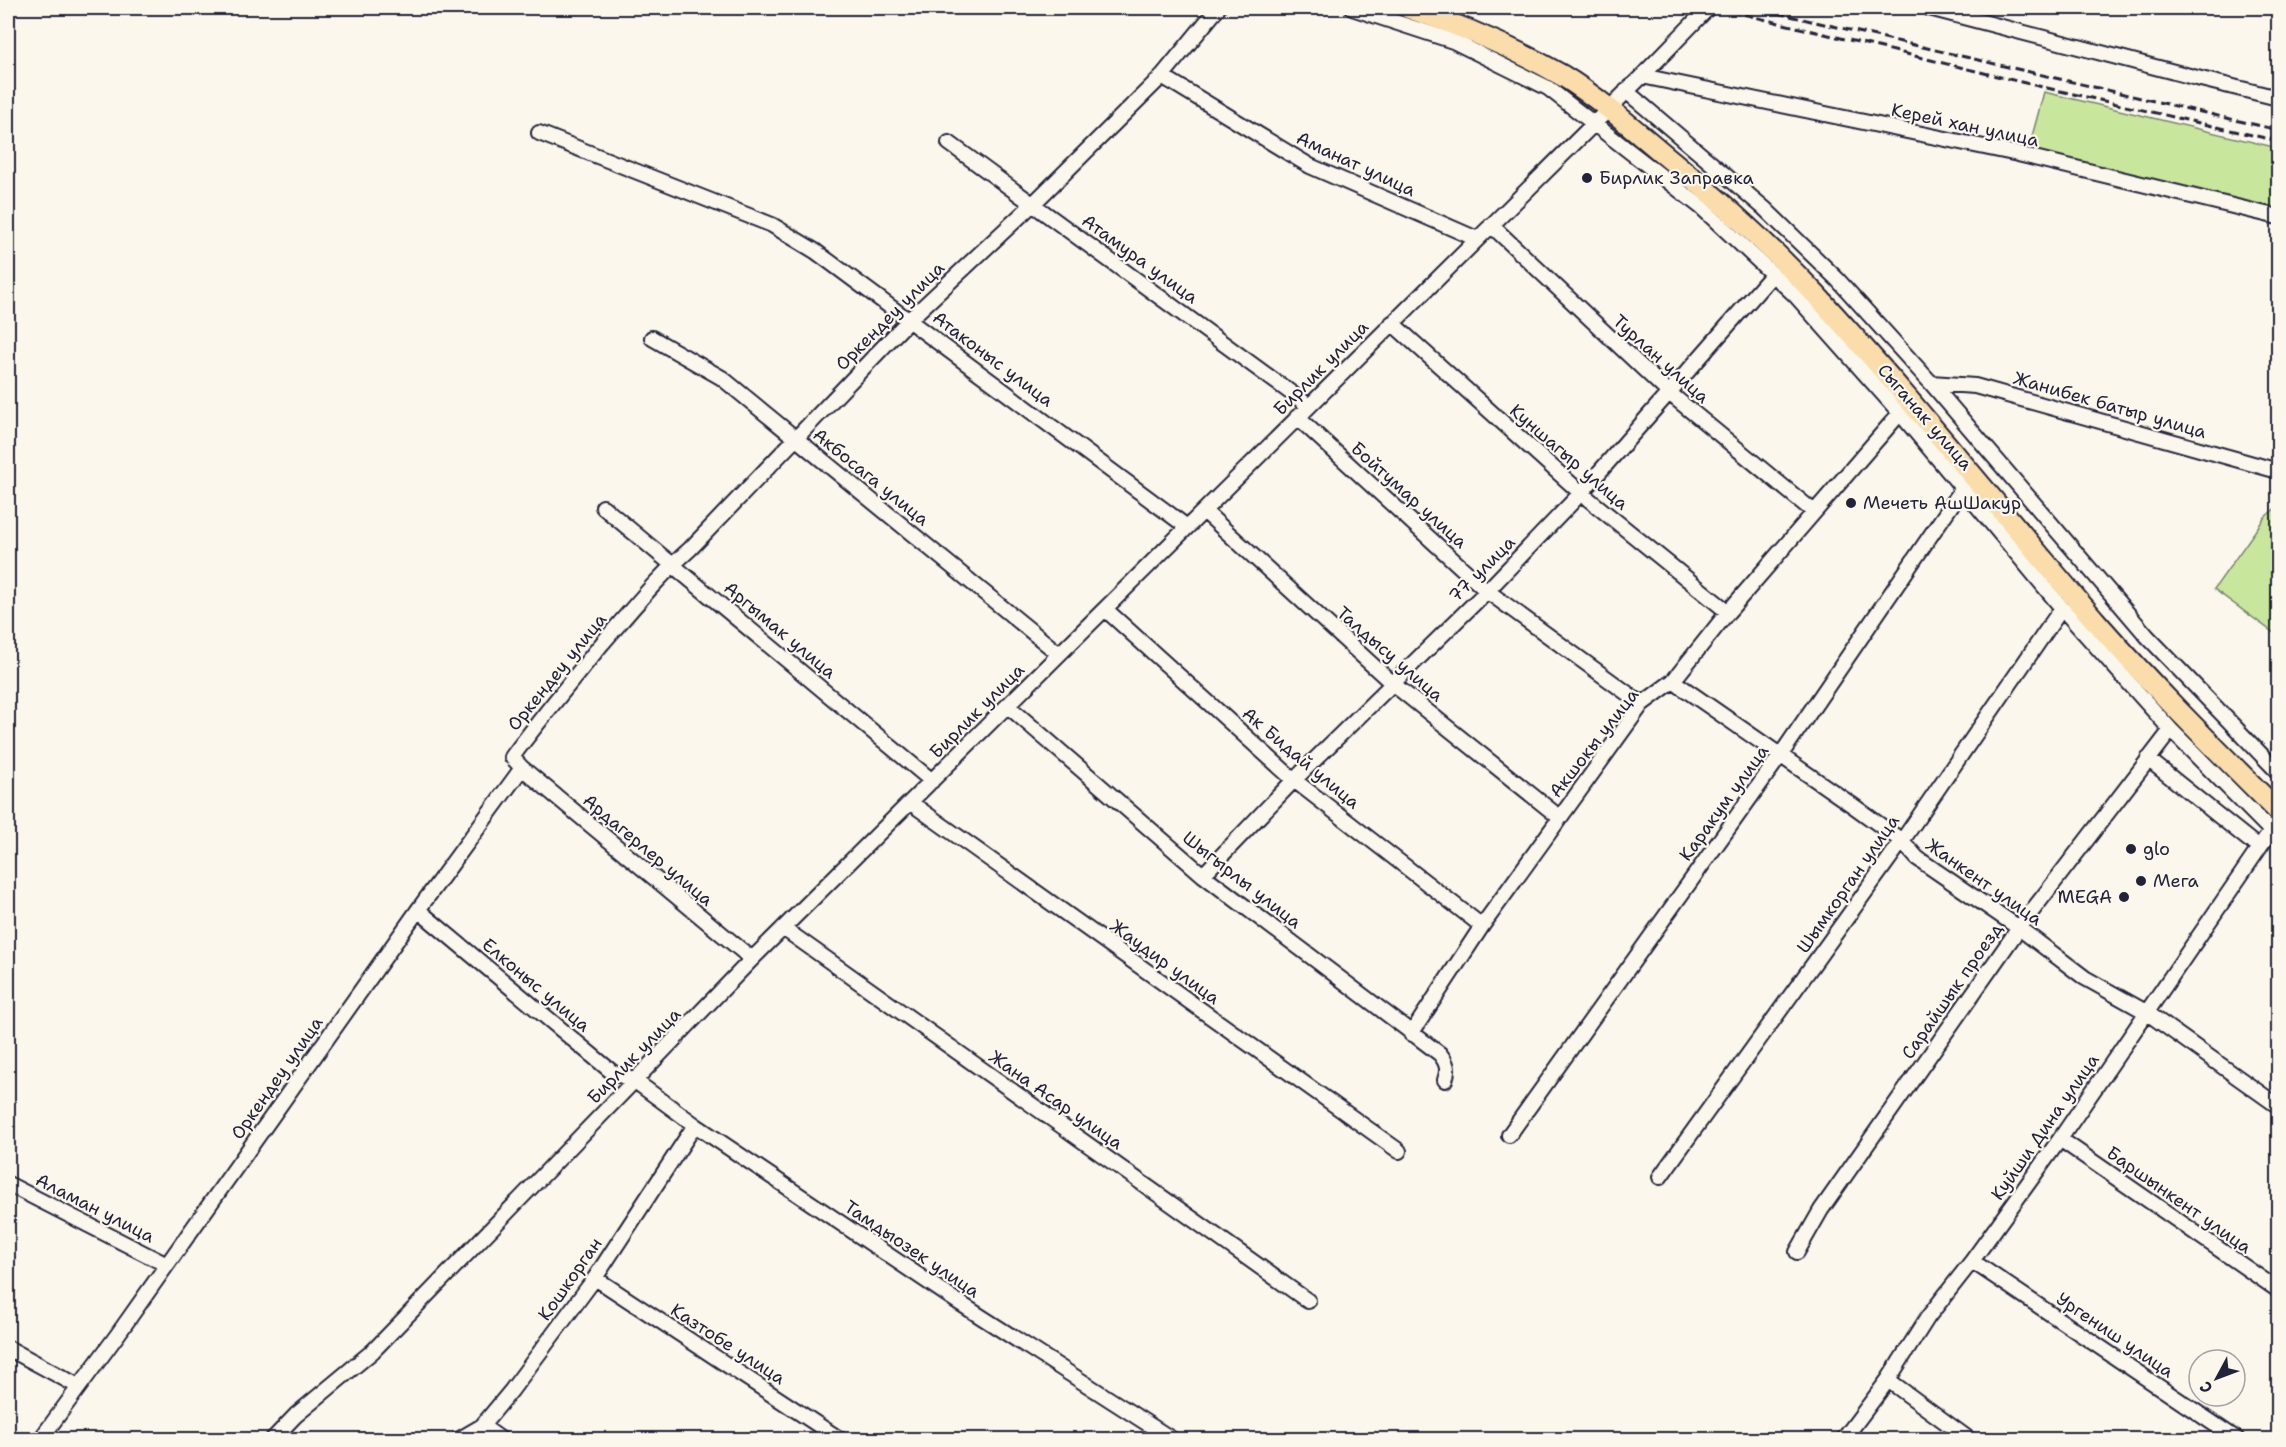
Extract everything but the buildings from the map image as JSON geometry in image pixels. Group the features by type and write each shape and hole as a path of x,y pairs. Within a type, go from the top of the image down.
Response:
{"highway":[{"path":"1409,8 1491,40 1529,57 1566,78 1618,99 1816,295 2099,625 2185,719 2278,810"},
{"path":"1446,8 1535,46 1573,68 1618,99 1754,215 1887,358 2107,618 2193,711 2278,795"}],"street":[{"name":"Оркендеу улица","path":"40,1440 522,768 512,757 538,721 673,564 910,320 1034,204 1162,76 1218,8"},
{"name":"Сыганак улица","path":"1352,8 1453,41 1548,88 1701,207 1796,296 1900,413 2062,608 2171,730 2275,834"},
{"name":"Бирлик улица","path":"272,1440 296,1415 373,1351 752,959 1708,8"},
{"path":"1929,8 2278,98"},
{"name":"Аманат улица","path":"1162,76 1310,166 1477,239"},
{"name":"Керей хан улица","path":"1642,76 2018,154 2278,217"},
{"path":"1618,99 1764,208 1837,279 1931,383 2147,636 2278,772"},
{"name":"Атаконыс улица","path":"539,133 772,225 815,251 1187,527"},
{"name":"Атамура улица","path":"949,143 1309,406"},
{"name":"Турлан улица","path":"1491,225 1668,392 1814,512"},
{"name":"77 улица","path":"1203,875 1294,780 1487,591 1581,493 1773,274"},
{"name":"Куншагыр улица","path":"1392,323 1581,493 1728,612"},
{"name":"Акбосага улица","path":"652,338 722,378 1059,654"},
{"name":"Жанибек батыр улица","path":"1931,383 1975,386 2278,471"},
{"name":"Акшокы улица","path":"1411,1034 1482,926 1642,704 1673,681 1728,612 1900,413"},
{"name":"Бойтумар улица","path":"1298,417 1487,591 1642,704"},
{"name":"Каракум улица","path":"1509,1135 1780,756 1963,488"},
{"name":"Аргымак улица","path":"603,507 932,781"},
{"name":"Талдысу улица","path":"1204,511 1392,683 1559,817"},
{"name":"Шымкорган улица","path":"1660,1177 1902,841 2062,608"},
{"name":"Ак Бидай улица","path":"1105,609 1294,780 1482,926"},
{"name":"Жанкент улица","path":"1673,681 1902,841 1917,858 2019,928 2085,978 2146,1012 2278,1106"},
{"name":"Шыгырлы улица","path":"1008,706 1203,875 1411,1034 1426,1043 1444,1060 1448,1072 1444,1080"},
{"name":"Сарайшык проезд","path":"1797,1252 1821,1210 2019,928 2171,730"},
{"path":"2148,759 2259,848"},
{"name":"Ардагерлер улица","path":"522,768 752,959"},
{"name":"Жаудир улица","path":"911,803 1399,1151"},
{"name":"Куйши Дина улица","path":"1843,1440 1888,1380 1928,1317 1972,1261 2060,1139 2259,848 2275,834"},
{"name":"Елконыс улица","path":"418,910 612,1072 635,1081"},
{"name":"Жана Асар улица","path":"783,928 1308,1301"},
{"name":"Тамдыозек улица","path":"635,1081 695,1125 955,1300 1173,1440"},
{"name":"Кошкорган","path":"458,1440 482,1426 511,1390 595,1278 695,1125"},
{"name":"Баршынкент улица","path":"2060,1139 2278,1290"},
{"name":"Аламан улица","path":"8,1184 167,1264"},
{"name":"Ургениш улица","path":"1972,1261 2238,1440"},
{"name":"Казтобе улица","path":"595,1278 841,1440"},
{"path":"8,1348 78,1386"},
{"path":"1888,1380 1970,1440"},
{"path":"482,1426 502,1440"}],"green space":[{"path":"2044,92 2278,148 2278,214 2028,151"},
{"path":"2278,506 2278,636 2214,589 2265,517"}],"railway":[{"path":"1718,8 2021,82 2278,141"},
{"path":"1777,13 2278,130"}],"place":[{"name":"Бирлик Заправка","path":"1587,178"},
{"name":"Мечеть АшШакур","path":"1851,503"},
{"name":"glo","path":"2131,849"},
{"name":"Мега","path":"2141,881"},
{"name":"MEGA","path":"2124,897"}]}
